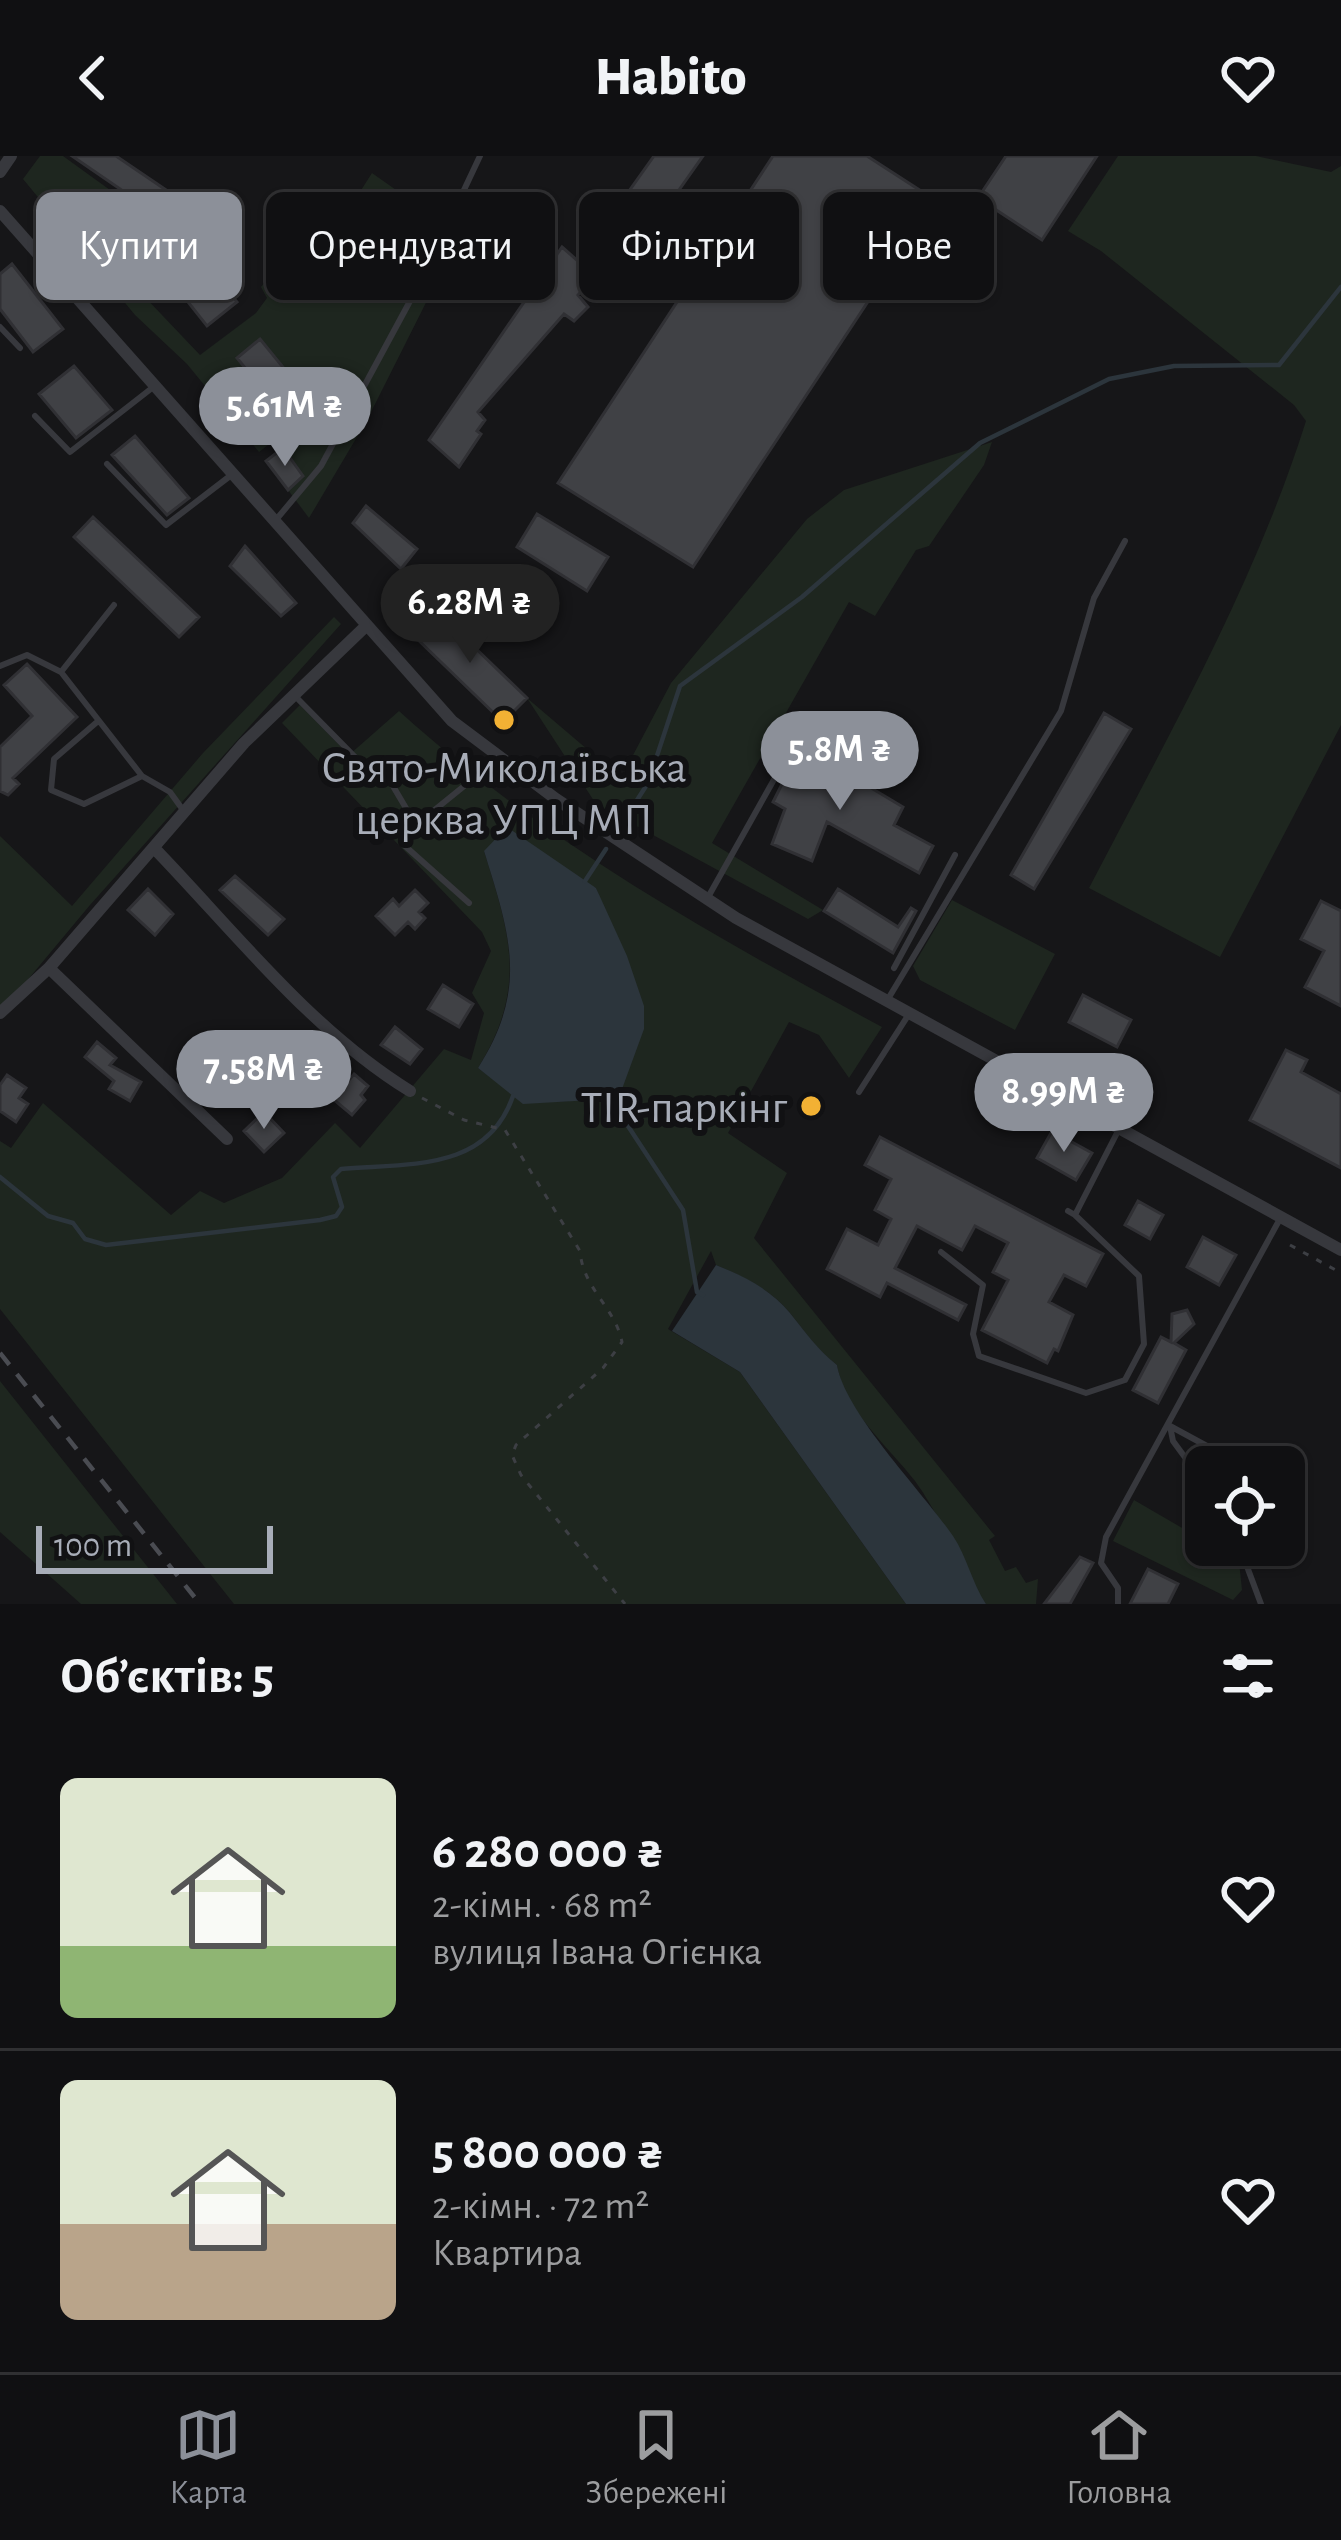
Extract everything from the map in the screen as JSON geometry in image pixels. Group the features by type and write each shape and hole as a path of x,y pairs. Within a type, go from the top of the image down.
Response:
{"street":[{"path":"0,172 11,156"},
{"path":"0,212 452,721 707,899 1118,1131 1341,1250"},
{"path":"0,1013 49,968 184,812 294,695 367,625"},
{"path":"154,849 329,1030 372,1067 410,1091"},
{"path":"49,968 227,1139"}],"lane":[{"path":"274,520 321,466 423,277 481,156"},
{"path":"0,327 20,348"},
{"path":"293,385 341,429"},
{"path":"35,416 70,452 154,386"},
{"path":"107,464 166,525 232,473"},
{"path":"886,1001 1061,711 1094,598 1125,541"},
{"path":"61,672 114,604"},
{"path":"0,666 27,656 61,672 142,776 170,792 184,812"},
{"path":"294,695 358,760 384,771 416,825"},
{"path":"707,899 808,719 847,724"},
{"path":"98,721 54,759 51,790 84,804 142,776"},
{"path":"469,903 405,846 416,825 500,757"},
{"path":"894,968 955,855"},
{"path":"859,1092 909,1014"},
{"path":"941,1252 983,1286 973,1334 979,1356 1086,1394 1124,1381 1144,1344 1139,1276 1071,1213 1118,1131"},
{"path":"1118,1604 1118,1588 1101,1563 1106,1537 1280,1217"},
{"path":"1170,1426 1207,1446"},
{"path":"1170,1426 1173,1442 1185,1458"},
{"path":"1247,1566 1261,1604"}],"path":[{"path":"410,1091 464,1120 505,1130 580,1251 582,1273 595,1296 619,1327 622,1342 603,1368 516,1445 512,1455 521,1475 625,1604"},
{"path":"1290,1245 1341,1273"}],"shaded area":[{"path":"40,156 63,156 113,192 36,195 23,179"},
{"path":"1118,156 1256,156 1331,172 1341,166 1341,725 1220,957 1089,888 1235,601 1306,421 1294,405 1101,251 1068,231"},
{"path":"372,173 399,192 360,192"},
{"path":"266,299 427,300 367,420 309,518 288,490 304,477 277,438 259,452 187,364 123,300 148,300 200,355 256,313"},
{"path":"992,442 984,465 929,546 916,550 875,616 849,602 712,843 823,910 808,919 596,804 527,698 621,778 671,683 807,519 844,490"},
{"path":"334,617 341,624 0,1013 0,836 72,906 203,753"},
{"path":"300,705 349,755 399,711 512,803 631,884 882,1027 849,1078 819,1035 789,1022 728,1133 787,1173 754,1238 995,1536 989,1540 1005,1571 1016,1567 1026,1583 1038,1579 1036,1604 986,1604 915,1481 848,1397 837,1365 774,1297 716,1265 711,1251 668,1329 740,1372 906,1604 234,1604 0,1309 0,1141 11,1148 43,1103 171,1215 200,1191 224,1203 282,1178 335,1123 360,1148 444,1049 471,1060 484,1013 472,993 491,951 482,932 282,723","holes":["484,851 596,888 614,934 622,1089 592,1100 524,1103 478,1068 504,1012 510,961"]},
{"path":"507,827 596,888 627,956 644,1006 644,1029 622,1089 592,1100 523,1104 478,1068 494,1039 509,986 507,935 484,851"},
{"path":"952,900 1055,954 1015,1030 920,980 913,966"},
{"path":"716,1265 774,1297 837,1365 869,1429 953,1536 986,1604 906,1604 740,1372 672,1331"},
{"path":"0,1381 177,1604 81,1604 0,1532"},
{"path":"1134,1500 1185,1530 1185,1566 1240,1566 1242,1590 1233,1600 1113,1541"}],"building":[{"path":"72,156 116,156 169,192 124,192"},
{"path":"654,156 703,156 678,192 628,192"},
{"path":"773,156 867,156 923,192 823,192 823,300 869,300 693,567 558,483 678,300 799,300 799,192 749,192"},
{"path":"1006,156 1097,156 1042,240 994,208 994,192 982,192"},
{"path":"562,247 579,262 578,295 588,307 574,321 564,314 478,412 485,420 477,431 481,434 459,467 429,440 525,300 555,300 555,257"},
{"path":"12,264 63,329 33,352 0,309 0,274"},
{"path":"186,300 235,300 237,302 207,326"},
{"path":"260,339 291,377 268,396 237,358"},
{"path":"74,366 112,410 76,438 39,394"},
{"path":"135,436 189,498 167,515 112,455"},
{"path":"283,448 303,476 288,490 266,461"},
{"path":"366,506 417,549 401,569 353,523"},
{"path":"537,514 608,557 587,591 517,547"},
{"path":"93,517 199,617 179,637 74,537"},
{"path":"245,546 296,603 281,616 230,566"},
{"path":"436,610 527,698 503,722 412,634"},
{"path":"27,664 77,717 13,778 19,784 8,795 0,791 0,747 32,716 4,685"},
{"path":"1104,713 1131,729 1034,889 1011,875"},
{"path":"801,746 903,807 894,825 933,846 919,873 827,822 812,861 772,844 785,809 773,802"},
{"path":"235,876 284,919 268,935 220,890"},
{"path":"148,889 173,914 155,935 128,910"},
{"path":"838,889 898,927 911,908 916,911 893,953 824,911"},
{"path":"415,890 428,903 419,912 425,918 415,929 408,922 395,935 376,916 393,899 399,906"},
{"path":"1321,901 1341,911 1341,1006 1305,987 1324,951 1301,939"},
{"path":"443,985 473,1004 459,1027 428,1009"},
{"path":"1083,995 1131,1020 1117,1047 1069,1022"},
{"path":"395,1027 422,1049 410,1064 381,1045"},
{"path":"97,1042 116,1058 110,1065 141,1082 130,1101 109,1089 114,1081 85,1057"},
{"path":"1286,1050 1307,1060 1301,1072 1341,1094 1341,1168 1250,1120"},
{"path":"354,1074 368,1086 361,1095 365,1100 352,1115 333,1099"},
{"path":"7,1075 26,1088 19,1098 28,1104 16,1122 0,1111 0,1085"},
{"path":"264,1112 284,1133 264,1152 244,1131"},
{"path":"1052,1131 1092,1153 1076,1180 1037,1158"},
{"path":"880,1137 1103,1254 1086,1286 1064,1275 1049,1302 1073,1315 1058,1351 1054,1349 1047,1363 982,1330 1008,1280 993,1272 1008,1243 975,1226 962,1250 917,1226 895,1268 966,1305 958,1320 887,1283 880,1297 827,1269 847,1229 878,1245 891,1219 875,1210 891,1179 865,1165"},
{"path":"1138,1201 1163,1215 1150,1239 1125,1225"},
{"path":"1203,1237 1236,1255 1219,1285 1187,1267"},
{"path":"1187,1310 1194,1324 1174,1343 1186,1350 1158,1403 1133,1390 1161,1337 1171,1342 1172,1314"},
{"path":"1080,1557 1093,1563 1070,1604 1044,1604"},
{"path":"1148,1569 1178,1584 1168,1604 1130,1604"}],"waterway":[{"path":"621,825 648,783 680,686 802,597 980,443 1109,379 1174,366 1279,365 1341,287"},
{"path":"585,881 606,849"},
{"path":"607,1094 683,1210 697,1292 703,1295"},
{"path":"0,1177 48,1216 73,1223 85,1239 106,1245 320,1220 336,1216 342,1207 333,1177 341,1169 418,1163 465,1151 501,1121 513,1096"}],"railway":[{"path":"0,1353 200,1604"}],"place":[{"name":"Свято-Миколаївська церква УПЦ МП","path":"504,720"},
{"name":"TIR-паркінг","path":"811,1106"}]}
